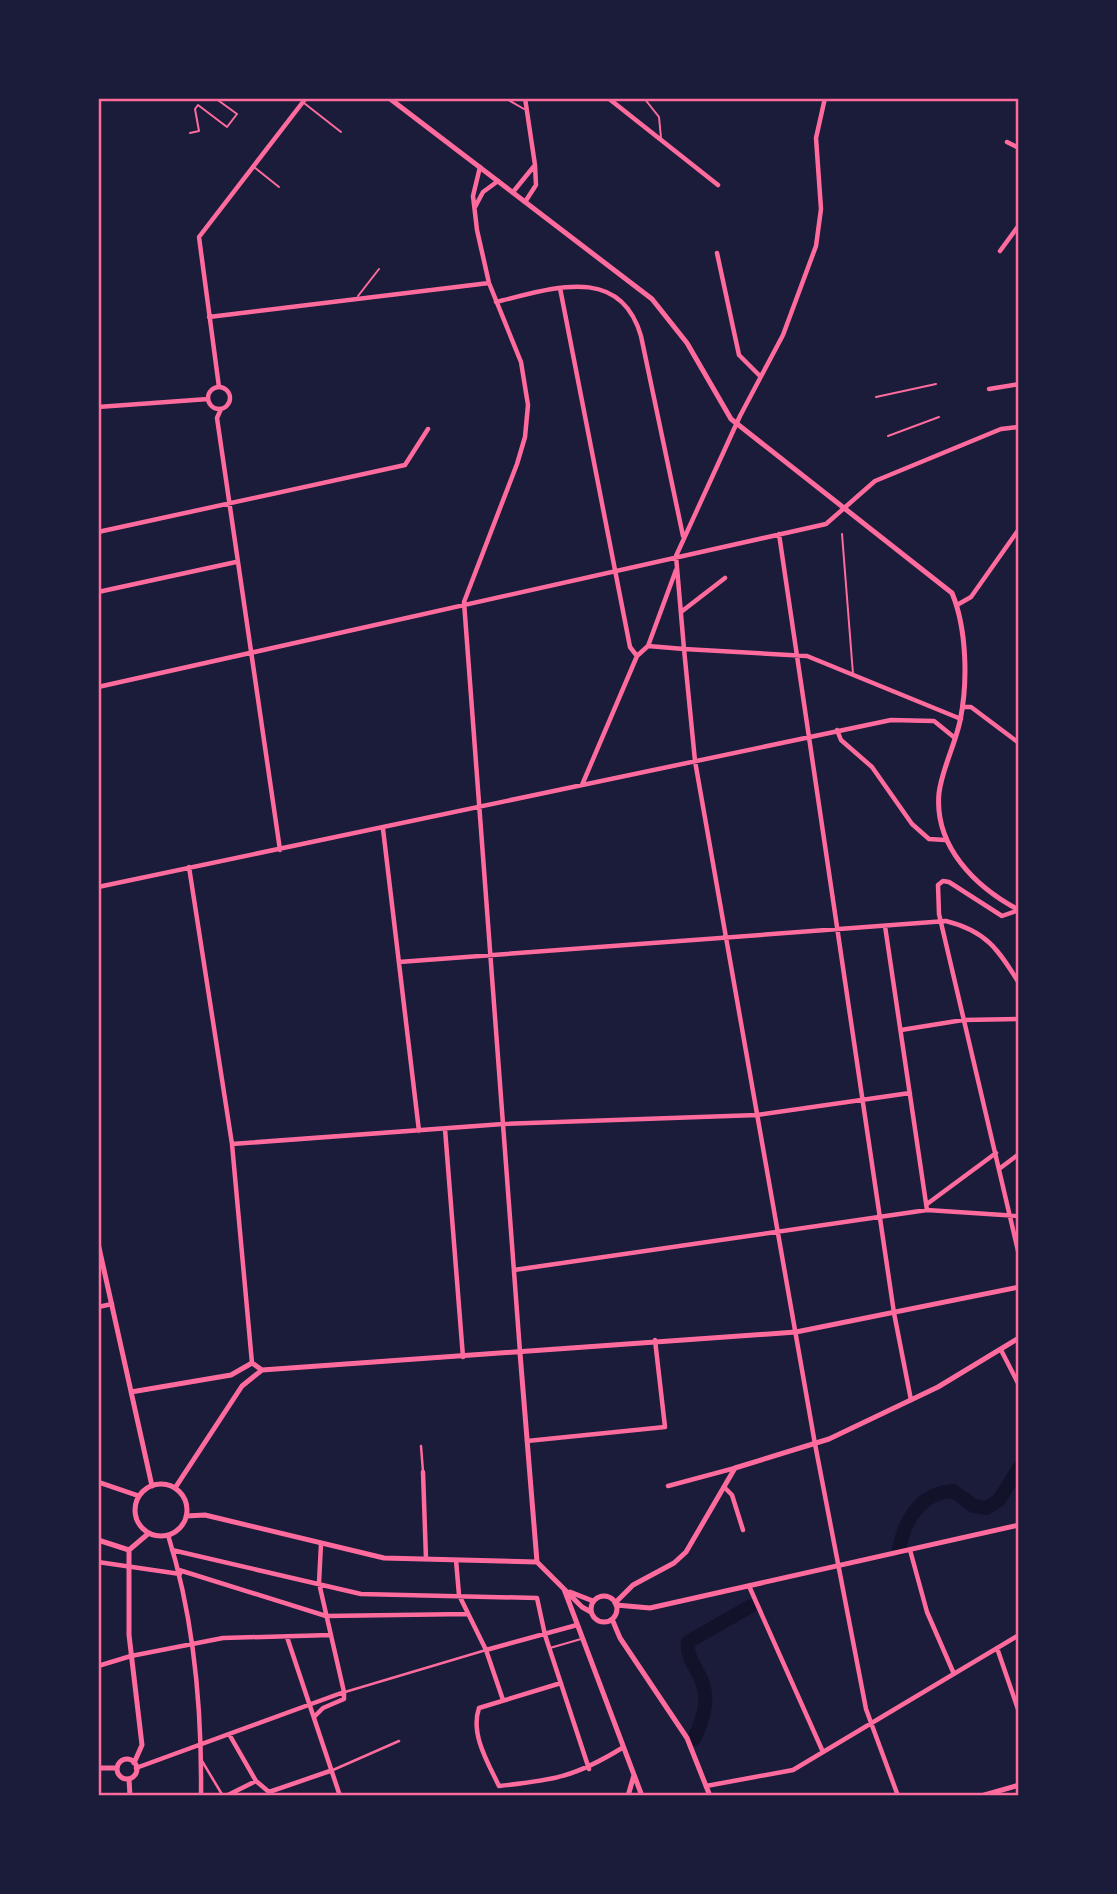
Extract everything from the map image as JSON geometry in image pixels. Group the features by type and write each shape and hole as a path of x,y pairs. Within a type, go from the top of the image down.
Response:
{"main road":[{"path":"389,98 652,299 687,342 725,412 736,424 943,583 960,613 963,707 939,792 945,840 963,866 1005,903 1019,910"},
{"path":"98,1243 152,1486"},
{"path":"175,1488 243,1386 262,1370 796,1332 1019,1287"},
{"path":"710,1796 687,1738 620,1638 612,1619 616,1604 633,1585 674,1563 686,1552 735,1468 816,1444 911,1400 1019,1338"},
{"path":"520,1353 537,1562 601,1622 612,1619"},
{"path":"131,1392 231,1375 252,1363 262,1370"},
{"path":"231,1375 243,1386"},
{"path":"98,1482 139,1496"},
{"path":"152,1486 175,1488 185,1500 186,1516 180,1528 168,1535 149,1533 142,1528 135,1513 139,1496 152,1486"},
{"path":"186,1516 205,1515 384,1558 537,1562"},
{"path":"564,1589 593,1601 603,1596 616,1604 650,1608 1019,1525"},
{"path":"132,1796 129,1779 142,1745 131,1656 129,1550 149,1533"},
{"path":"98,1540 129,1550"},
{"path":"564,1589 642,1796"},
{"path":"577,1625 591,1613 593,1601"},
{"path":"98,1768 117,1768 124,1760 135,1766"},
{"path":"117,1768 120,1776 129,1779"},
{"path":"628,1796 634,1775"},
{"path":"981,1796 1019,1785"}],"street":[{"path":"525,98 524,109 535,165 536,185 525,202"},
{"path":"608,98 718,185"},
{"path":"825,98 816,138 820,229 788,324 736,424 676,556 695,761 757,1115 816,1444 871,1723 898,1796"},
{"path":"219,387 199,237 305,100"},
{"path":"1007,142 1019,148"},
{"path":"513,192 535,165"},
{"path":"481,167 473,187 489,283 521,362 527,391 527,418 517,464 464,602 520,1353"},
{"path":"475,208 483,192 498,181"},
{"path":"1000,251 1019,225"},
{"path":"717,253 739,355 760,376"},
{"path":"209,317 489,283"},
{"path":"496,302 560,288 589,287 606,290 624,303 635,318 683,537"},
{"path":"560,288 617,569 630,648 637,656"},
{"path":"989,389 1019,384"},
{"path":"221,409 214,408 208,399 210,392 219,387 226,389 230,399 221,409 218,418 236,562 280,850"},
{"path":"98,407 208,399"},
{"path":"98,687 464,602 826,524 875,481 1001,429 1019,427"},
{"path":"98,532 405,465 428,429"},
{"path":"957,605 971,597 1019,529"},
{"path":"779,534 879,1218 911,1400"},
{"path":"98,592 236,562"},
{"path":"582,786 637,656 648,646 677,568"},
{"path":"681,612 725,578"},
{"path":"648,646 797,655 961,719"},
{"path":"963,707 971,707 1019,743"},
{"path":"98,887 891,720 926,720 940,724 956,739"},
{"path":"837,730 841,740 872,767 912,824 929,839 945,840"},
{"path":"383,829 419,1131"},
{"path":"189,867 232,1144 252,1363"},
{"path":"1019,910 1002,916 949,882 943,881 938,885 941,921 1019,1255"},
{"path":"399,962 941,921 968,927 987,938 1019,982"},
{"path":"885,926 927,1207"},
{"path":"901,1030 963,1020 1019,1019"},
{"path":"232,1144 503,1124 757,1115 910,1093"},
{"path":"445,1129 463,1357"},
{"path":"927,1207 996,1153"},
{"path":"999,1169 1019,1154"},
{"path":"514,1270 879,1218 927,1207 1019,1216"},
{"path":"98,1307 112,1304"},
{"path":"527,1441 665,1427 654,1340"},
{"path":"1001,1350 1019,1385"},
{"path":"421,1446 426,1559"},
{"path":"668,1486 735,1468"},
{"path":"724,1487 732,1495 743,1530"},
{"path":"168,1535 179,1572 191,1643 202,1744 201,1796"},
{"path":"314,1717 323,1708 344,1699 318,1583 321,1545"},
{"path":"172,1550 361,1594 537,1598 545,1635 589,1769"},
{"path":"910,1550 927,1612 954,1674"},
{"path":"456,1560 459,1595 486,1650 503,1700"},
{"path":"98,1562 128,1569 179,1572 326,1616 468,1614"},
{"path":"749,1586 823,1752"},
{"path":"135,1766 344,1692 577,1625"},
{"path":"706,1786 793,1770 1019,1635"},
{"path":"98,1666 191,1643 330,1636"},
{"path":"287,1637 340,1796"},
{"path":"997,1648 1019,1712"},
{"path":"561,1683 479,1708 476,1717 484,1755 499,1786 548,1781 589,1769 622,1748"},
{"path":"469,1719 476,1717"},
{"path":"229,1734 256,1781 268,1794 330,1772 398,1741"},
{"path":"202,1761 225,1796 256,1781"}],"lane":[{"path":"190,134 199,131 195,108 198,105 227,127 237,114 215,98"},
{"path":"505,98 524,109"},
{"path":"644,98 659,117 662,139"},
{"path":"305,100 341,132"},
{"path":"253,167 279,187"},
{"path":"355,300 379,269"},
{"path":"876,397 936,384"},
{"path":"888,436 939,417"},
{"path":"842,534 853,675"},
{"path":"549,1648 582,1639"}],"waterway":[{"path":"899,1549 910,1518 931,1497 953,1491 974,1506 987,1508 999,1500 1019,1468"},
{"path":"694,1739 702,1719 705,1691 691,1659 688,1642 751,1606"}]}
